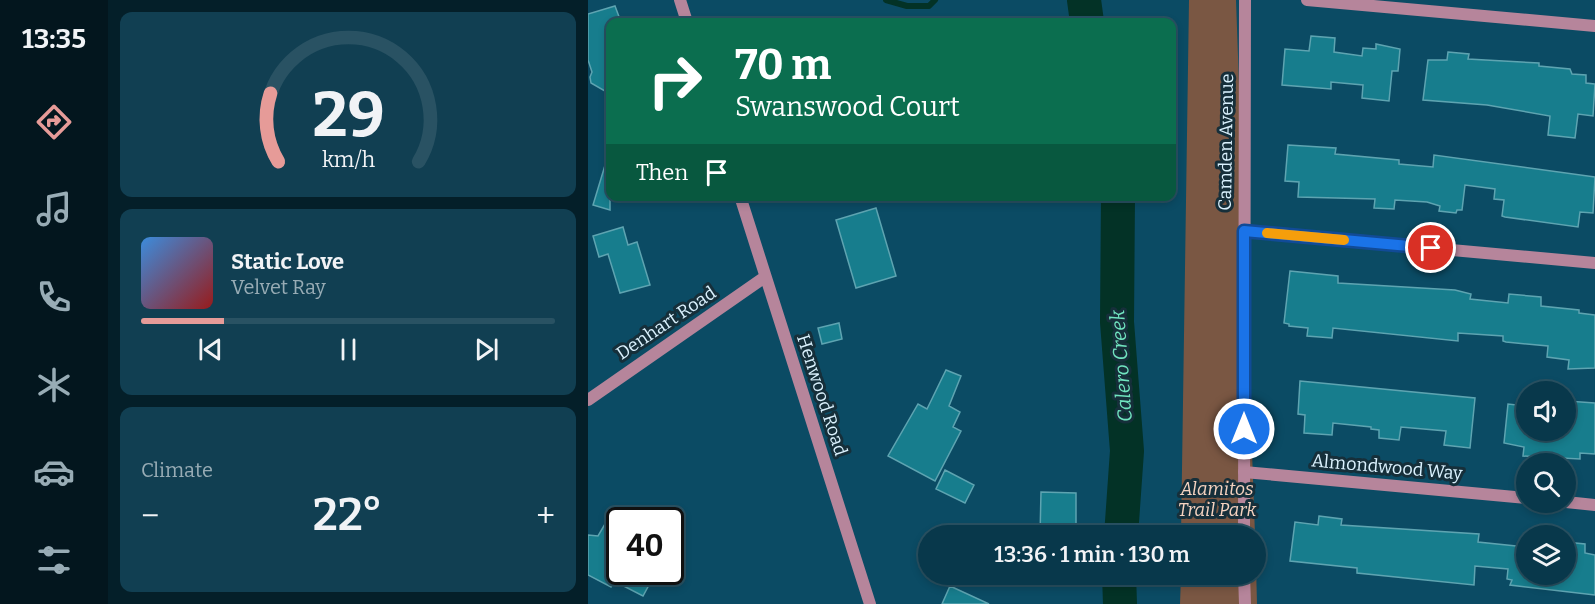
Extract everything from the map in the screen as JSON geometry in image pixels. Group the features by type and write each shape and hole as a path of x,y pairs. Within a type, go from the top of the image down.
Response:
{"street":[{"path":"680,0 686,18"},
{"name":"Camden Avenue","path":"1244,525 1245,0"},
{"path":"1307,0 1595,26"},
{"name":"Henwood Road","path":"742,201 870,604"},
{"path":"1244,231 1595,263"},
{"name":"Denhart Road","path":"588,400 765,277"},
{"name":"Almondwood Way","path":"1244,472 1516,497"},
{"path":"1576,503 1595,505"},
{"path":"1244,585 1245,604"}],"green space":[{"name":"Alamitos Trail Park","path":"1189,0 1236,0 1255,525 1181,525"},
{"name":"Alamitos Trail Park","path":"1181,585 1257,585 1257,604 1180,604"}],"building":[{"path":"615,6 620,18 606,18 606,92 591,83 592,72 588,60 588,14"},
{"path":"1311,36 1335,38 1334,52 1362,56 1363,48 1376,49 1376,44 1400,49 1398,71 1392,71 1389,101 1362,98 1363,85 1331,82 1331,89 1282,85 1285,49 1309,51"},
{"path":"1448,52 1469,54 1468,59 1539,63 1539,66 1570,69 1572,74 1586,75 1586,83 1595,84 1593,116 1578,114 1575,138 1548,135 1550,116 1487,105 1423,100 1428,60 1447,60"},
{"path":"1288,145 1336,148 1335,154 1399,160 1399,164 1433,167 1434,155 1595,177 1593,213 1580,212 1578,227 1505,217 1502,216 1504,200 1494,199 1495,189 1465,185 1462,210 1457,210 1456,213 1439,211 1440,206 1427,202 1395,200 1394,209 1374,208 1375,199 1298,197 1299,182 1285,181"},
{"path":"606,162 606,201 610,201 610,210 593,205"},
{"path":"876,208 896,276 856,288 836,220"},
{"path":"623,227 628,245 637,242 650,285 620,293 608,254 599,257 593,236"},
{"path":"1290,271 1338,276 1338,283 1455,290 1471,294 1470,299 1508,303 1509,294 1541,297 1541,306 1579,310 1579,313 1595,315 1595,368 1568,369 1569,360 1547,357 1548,346 1506,342 1503,341 1503,336 1458,333 1458,341 1333,328 1332,338 1307,336 1308,328 1289,326 1284,323"},
{"path":"839,323 842,339 822,344 818,328"},
{"path":"946,370 961,376 949,406 960,412 953,427 961,431 935,481 888,456 918,404 927,409"},
{"path":"1300,381 1475,398 1470,448 1444,445 1446,431 1401,427 1399,440 1379,438 1379,430 1371,429 1371,427 1333,423 1332,435 1304,433 1305,415 1298,414"},
{"path":"1576,402 1595,403 1595,454 1580,453 1580,459 1576,459 1576,453 1523,453 1524,447 1504,443 1508,404 1516,405 1516,441 1576,441"},
{"path":"945,470 974,485 965,503 936,489"},
{"path":"1041,492 1076,493 1076,525 1040,525"},
{"path":"1319,516 1342,519 1341,525 1479,534 1478,542 1516,546 1516,585 1576,585 1576,543 1585,544 1585,553 1595,555 1595,595 1510,585 1512,580 1507,579 1508,569 1475,566 1474,585 1357,573 1357,568 1290,561 1295,522 1318,525"},
{"path":"606,524 606,584 588,575 588,535 598,536"},
{"path":"622,585 649,585 643,596"},
{"path":"950,586 989,604 942,604"}],"waterway":[{"path":"886,0 907,6 929,6 935,0"},
{"name":"Calero Creek","path":"1084,0 1086,18"},
{"name":"Calero Creek","path":"1118,201 1117,322 1127,451 1122,525"},
{"name":"Calero Creek","path":"1119,585 1120,604"}],"slow traffic":[{"path":"1267,233 1344,240"}],"route":[{"path":"1244,429 1244,231 1431,248"}]}
